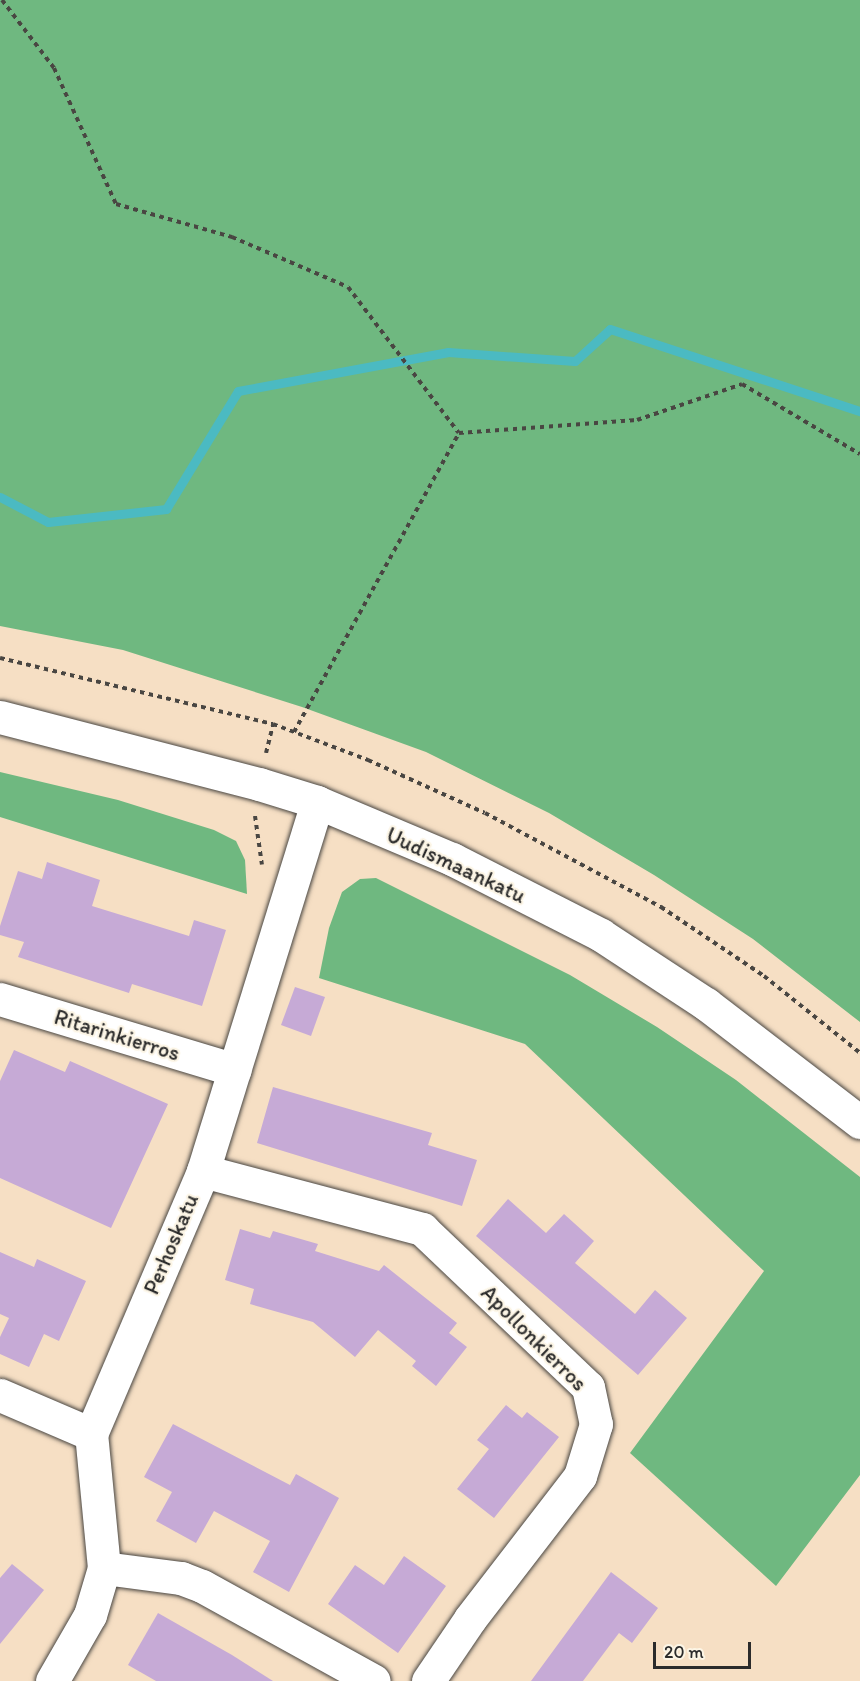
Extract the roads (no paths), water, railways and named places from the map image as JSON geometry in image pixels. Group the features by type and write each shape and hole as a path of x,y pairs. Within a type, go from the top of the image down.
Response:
{"street":[{"name":"Uudismaankatu","path":"0,717 317,802 452,859 601,935 706,1004 860,1122"},
{"name":"Perhoskatu","path":"52,1681 90,1615 104,1568 91,1434 203,1171 317,802"},
{"name":"Ritarinkierros","path":"0,999 235,1070"},
{"name":"Apollonkierros","path":"203,1171 422,1229 588,1387 596,1424 580,1476 470,1619 428,1681"},
{"path":"0,1395 91,1434"},
{"path":"104,1568 181,1578 202,1586 374,1681"}],"waterway":[{"path":"0,497 48,522 166,509 238,391 448,352 575,361 610,329 860,411"}]}
